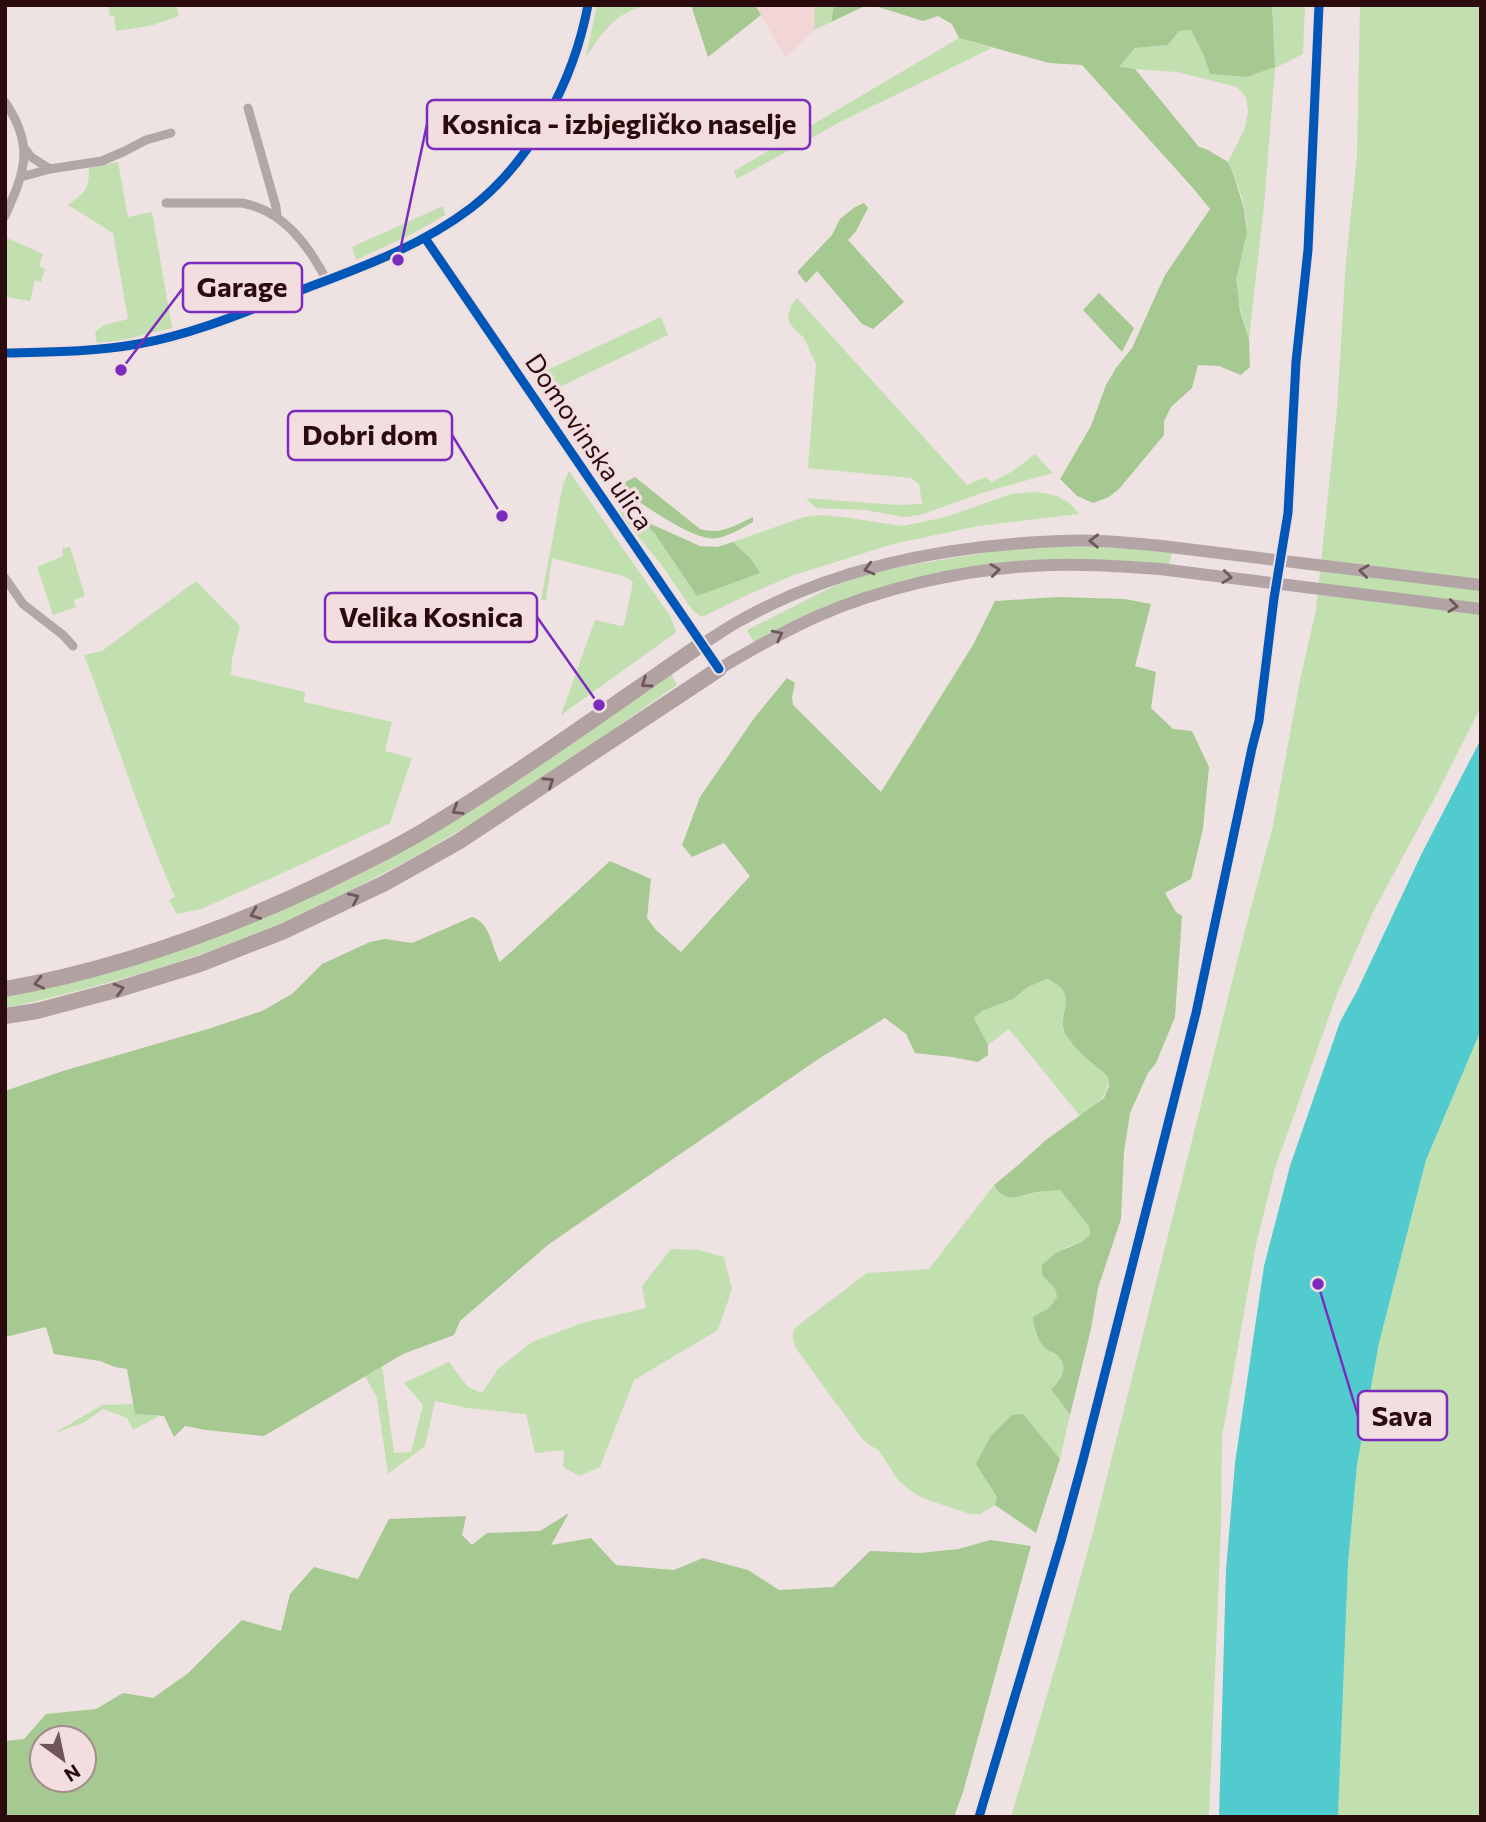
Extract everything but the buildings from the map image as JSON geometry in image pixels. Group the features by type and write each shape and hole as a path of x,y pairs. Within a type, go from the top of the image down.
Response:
{"highway":[{"path":"5,989 107,967 185,942 265,911 345,873 422,832 493,788 702,644"},
{"path":"5,1016 37,1011 116,990 200,964 284,931 385,883 458,842 719,669"}],"main road":[{"path":"5,353 116,347 162,339 327,281 425,238 481,199 508,171 536,134 547,118 570,69 583,32 588,5"},
{"name":"Domovinska ulica","path":"425,238 719,669"},
{"path":"702,644 743,618 829,582 891,564 958,551 1025,543 1114,542 1162,546 1481,585"},
{"path":"719,669 816,617 854,602 901,588 973,573 1031,566 1160,569 1481,609"}],"street":[{"path":"979,1817 1083,1460 1196,1013 1259,721 1272,610 1288,513 1296,362 1308,250 1319,5"},
{"path":"5,102 16,122 25,149 21,177 5,216"},
{"path":"248,108 277,216"},
{"path":"21,177 50,169 102,161 146,140 171,133"},
{"path":"25,149 50,169"},
{"path":"166,203 242,203 267,210 277,216 307,248 327,281"},
{"path":"5,578 23,604 74,646"}],"shaded area":[{"path":"755,5 815,5 814,30 786,58"}],"green space":[{"path":"108,5 176,5 179,16 150,26 116,31 114,16 110,16"},
{"path":"597,5 648,5 618,18 586,57"},
{"path":"691,5 755,5 761,15 708,57"},
{"path":"815,5 834,5 831,22 814,30"},
{"path":"834,5 867,5 831,22"},
{"path":"872,5 1272,5 1275,67 1247,77 1210,74 1191,30 1179,31 1168,45 1135,48 1119,67 1135,69 1199,147 1228,162 1244,209 1247,233 1236,279 1240,311 1249,339 1250,367 1241,375 1219,366 1198,365 1192,388 1171,407 1164,421 1164,435 1119,489 1109,497 1093,503 1077,496 1060,479 1091,426 1106,385 1132,348 1165,275 1210,209 1082,65 1049,63 959,38 952,24 938,16 923,21"},
{"path":"1272,5 1305,5 1303,54 1275,68 1264,206 1249,339 1236,288 1246,237 1246,219 1239,188 1228,162 1245,128 1248,111 1246,97 1237,87 1177,72 1118,68 1135,48 1168,45 1179,31 1191,30 1210,74 1247,77 1275,67"},
{"path":"1360,5 1481,5 1481,707 1373,912 1337,994 1275,1168 1256,1245 1222,1437 1209,1817 1011,1817 1093,1532 1272,830 1316,610 1337,409 1346,262 1357,156"},
{"path":"959,38 992,48 840,122 737,179 734,171"},
{"path":"118,162 128,217 152,212 172,328 114,342 97,343 95,332 104,325 128,319 113,233 68,205 85,190 89,168"},
{"path":"864,203 868,208 848,240 904,302 873,329 862,324 817,271 806,283 797,272 832,235 840,219"},
{"path":"443,206 445,215 356,260 352,247"},
{"path":"5,237 43,254 39,266 45,269 41,282 35,280 30,301 5,297"},
{"path":"1099,293 1134,328 1122,352 1083,310"},
{"path":"797,298 967,485 986,477 992,482 1013,471 1035,454 1053,473 985,492 920,515 904,517 865,510 816,508 806,498 896,505 922,504 919,484 911,478 808,468 816,364 804,338 790,324 788,316"},
{"path":"661,317 668,335 549,392 541,373"},
{"path":"569,471 670,616 676,630 561,715 595,620 624,625 633,583 623,576 552,558 546,600 541,600 563,484"},
{"path":"635,477 700,529 721,530 753,517 753,522 718,538 695,534 616,487"},
{"path":"1034,492 1060,497 1079,514 978,526 893,544 794,575 702,617 693,611 661,564 615,509 642,520 655,534 697,596 751,559 733,542 804,517 822,515 903,526 946,517 1011,494"},
{"path":"642,520 700,546 717,547 733,542 751,559 760,573 697,596 655,534"},
{"path":"1099,546 1172,553 1169,566 961,569 754,642 747,630 834,586 869,574 1013,548"},
{"path":"70,547 85,596 74,600 76,607 53,615 37,567 63,556 62,548"},
{"path":"196,581 240,626 231,675 305,692 304,702 392,722 385,751 412,758 390,823 201,909 177,914 169,900 175,897 150,837 84,655 102,651"},
{"path":"1058,597 1125,599 1151,604 1135,666 1156,672 1151,708 1173,729 1192,731 1209,767 1203,829 1191,879 1165,893 1176,912 1182,916 1175,1017 1156,1063 1148,1073 1130,1113 1124,1152 1121,1219 1098,1288 1070,1415 1051,1389 1063,1373 1063,1364 1057,1355 1047,1350 1041,1342 1033,1317 1049,1308 1057,1297 1055,1289 1042,1275 1042,1265 1056,1253 1090,1235 1089,1226 1060,1190 1013,1198 1003,1195 994,1185 1046,1140 1104,1098 1109,1086 1108,1077 1080,1052 1066,1035 1063,1020 1066,998 1058,985 1047,979 1028,987 1013,999 982,1011 974,1018 988,1045 988,1055 978,1062 915,1053 906,1034 885,1018 820,1058 549,1244 460,1321 454,1335 403,1354 264,1436 185,1426 174,1437 164,1416 135,1414 127,1369 100,1361 54,1354 46,1327 5,1337 5,1091 262,1011 292,994 322,964 370,942 385,939 412,943 472,917 487,930 500,962 610,861 651,879 647,918 656,930 681,952 750,876 724,843 692,857 682,845 700,797 755,717 787,678 795,683 793,705 881,792 973,645 995,601"},
{"path":"671,673 677,685 570,760 451,836 365,883 276,925 184,960 140,974 5,1008 5,996 307,899"},
{"path":"1047,979 1058,985 1066,998 1063,1027 1066,1035 1080,1052 1108,1077 1104,1096 1080,1116 1009,1029 988,1045 974,1018 982,1011 1013,999 1028,987"},
{"path":"1481,1030 1481,1817 1338,1817 1348,1564 1357,1465 1379,1343 1426,1160"},
{"path":"994,1185 1008,1197 1060,1190 1089,1226 1090,1235 1065,1248 1042,1275 1055,1289 1057,1297 1049,1308 1033,1318 1041,1343 1057,1355 1063,1364 1063,1373 1051,1389 1070,1415 1060,1459 1023,1414 995,1505 980,1514 970,1514 917,1495 898,1480 879,1451 863,1440 797,1350 793,1336 796,1327 867,1273 929,1269"},
{"path":"671,1249 699,1250 724,1257 732,1289 718,1330 634,1380 600,1467 579,1476 563,1467 564,1450 535,1453 526,1414 467,1408 435,1401 425,1446 388,1474 377,1398 365,1376 382,1366 394,1453 411,1452 423,1405 404,1383 449,1362 468,1387 482,1393 498,1369 532,1342 582,1323 646,1308 642,1286"},
{"path":"133,1404 135,1414 159,1416 133,1430 127,1418 103,1409 85,1422 53,1434 102,1405"},
{"path":"1023,1414 1060,1459 1036,1533 995,1505 997,1497 976,1464 990,1437 1012,1415"},
{"path":"569,1513 551,1545 591,1538 616,1565 674,1570 703,1558 748,1570 779,1590 833,1587 870,1551 920,1553 959,1549 990,1540 1031,1546 954,1817 5,1817 5,1741 24,1739 28,1734 28,1794 98,1794 98,1724 37,1724 46,1714 96,1709 123,1693 153,1698 187,1674 242,1620 281,1631 290,1594 314,1567 358,1579 389,1519 466,1516 462,1535 472,1545 487,1533 540,1531"}],"water":[{"path":"1481,739 1481,1030 1426,1160 1379,1343 1357,1465 1348,1564 1338,1817 1219,1817 1226,1570 1235,1463 1264,1266 1290,1166 1340,1022"}],"cycle path":[{"path":"5,353 105,349 159,340 222,321 390,255 432,234 471,208 493,189 531,143 561,90 588,5"},
{"path":"979,1817 1083,1460 1196,1013 1259,721 1274,598 1288,513 1296,362 1308,250 1319,5"},
{"path":"425,238 719,669"}],"place":[{"name":"Kosnica - izbjegličko naselje","path":"398,260"},
{"name":"Garage","path":"121,370"},
{"name":"Dobri dom","path":"502,516"},
{"name":"Velika Kosnica","path":"599,705"},
{"name":"Sava","path":"1318,1284"}]}
